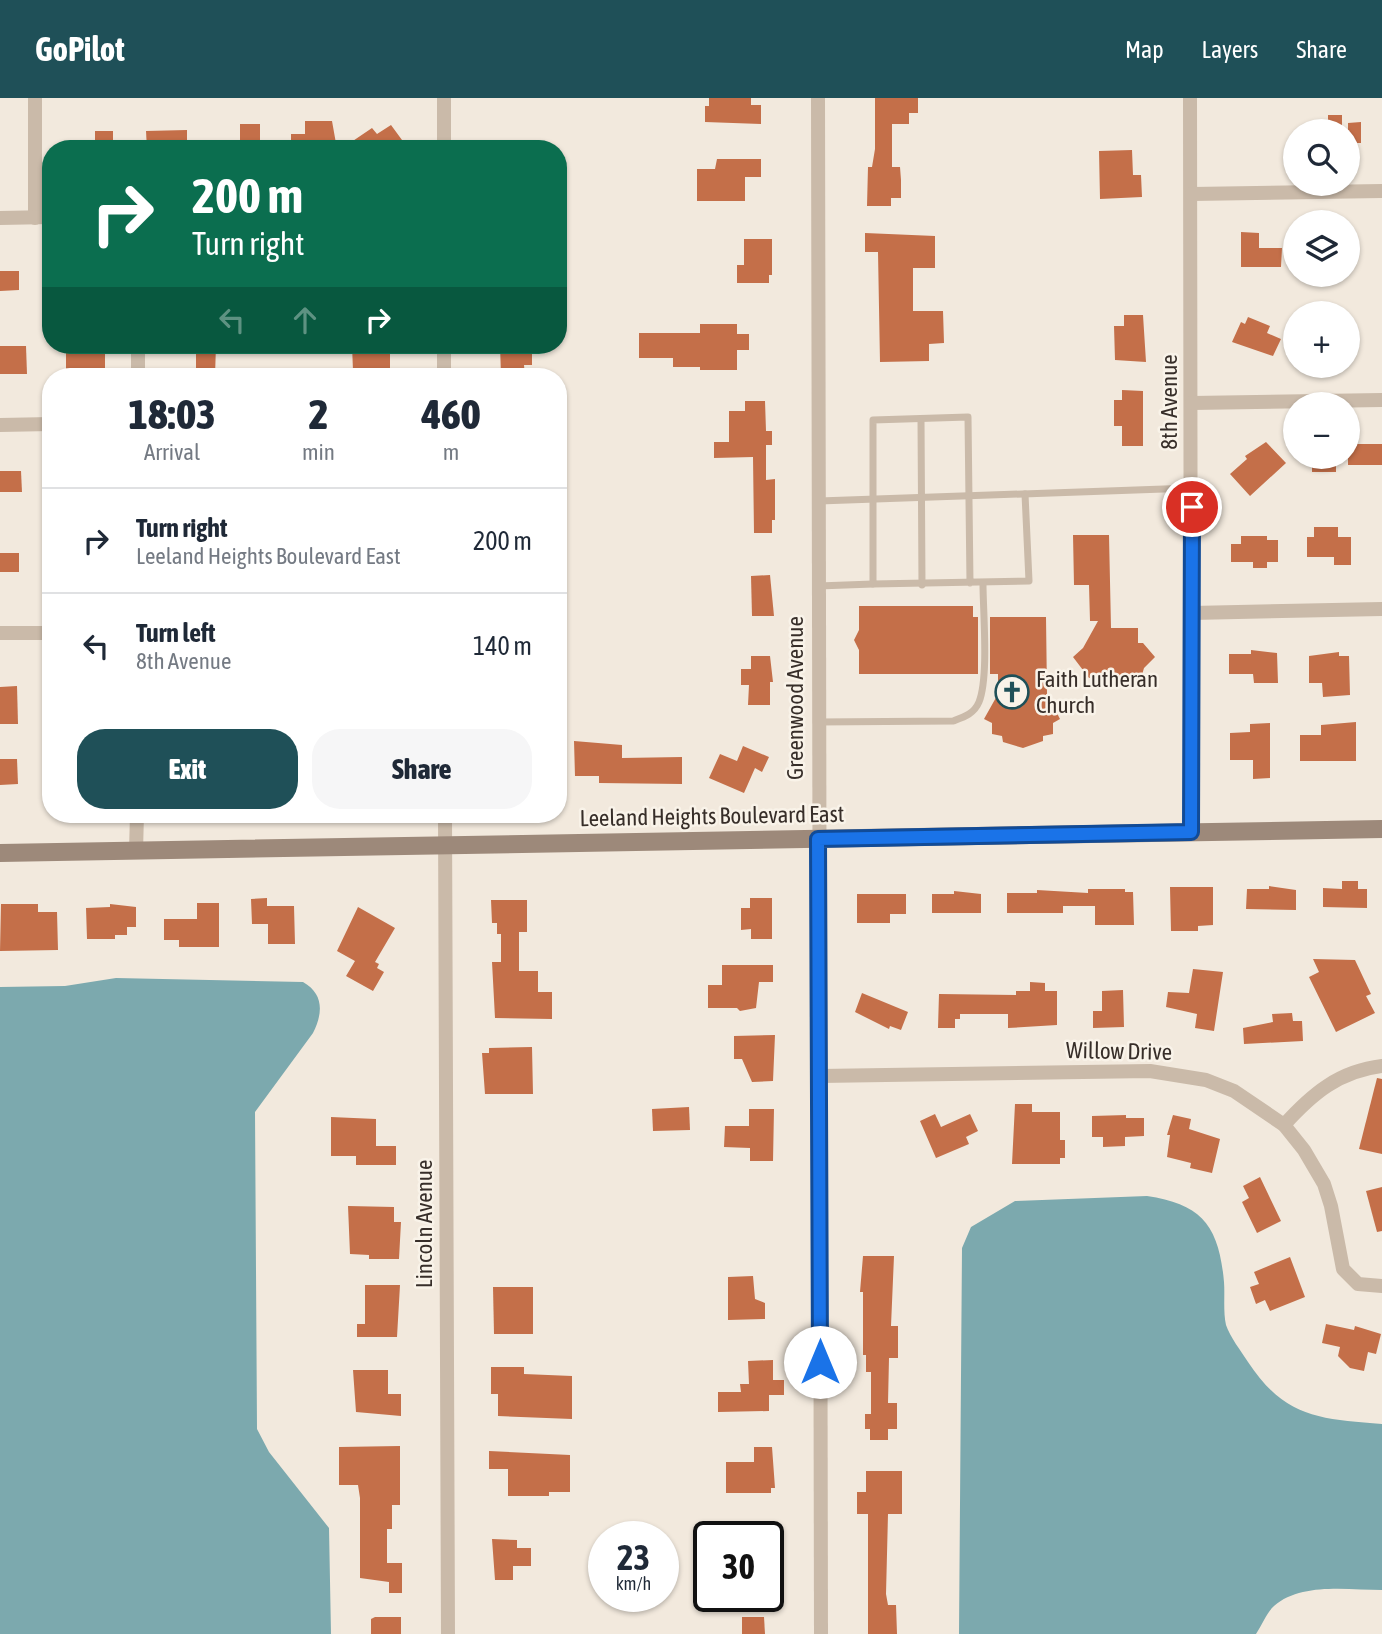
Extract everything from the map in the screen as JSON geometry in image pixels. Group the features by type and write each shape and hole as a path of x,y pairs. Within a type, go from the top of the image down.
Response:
{"main road":[{"name":"Leeland Heights Boulevard East","path":"0,853 1382,829"}],"street":[{"path":"34,98 35,218"},
{"path":"444,98 444,140"},
{"name":"Greenwood Avenue","path":"818,98 821,1634"},
{"name":"8th Avenue","path":"1190,98 1191,832"},
{"path":"1192,194 1382,191"},
{"path":"0,218 42,218"},
{"path":"1192,403 1382,400"},
{"path":"0,425 42,424"},
{"path":"1192,613 1382,609"},
{"path":"0,634 42,633"},
{"path":"136,850 137,823"},
{"name":"Lincoln Avenue","path":"445,823 448,1634"},
{"path":"1284,1125 1328,1084 1354,1071 1382,1066"},
{"name":"Willow Drive","path":"820,1076 1171,1072 1206,1080 1234,1091 1284,1125 1304,1150 1324,1184 1343,1269 1357,1284 1382,1286"}],"lane":[{"path":"873,584 873,419 968,418 970,583"},
{"path":"921,419 922,585"},
{"path":"818,501 1192,488"},
{"path":"818,586 1029,581 1026,494"},
{"path":"818,722 953,721 968,716 979,702 982,681 983,584"}],"water":[{"path":"116,978 303,982 315,992 320,1004 319,1018 313,1033 255,1112 257,1429 269,1452 329,1528 331,1634 0,1634 0,987 65,986"},
{"path":"1147,1196 1182,1205 1204,1221 1212,1232 1222,1263 1226,1325 1248,1362 1276,1395 1290,1405 1322,1417 1382,1424 1382,1590 1326,1589 1298,1593 1274,1606 1256,1634 959,1634 962,1248 971,1227 1015,1201"}],"building":[{"path":"709,98 751,98 751,105 761,105 761,124 705,122 705,106 709,106"},
{"path":"875,98 918,98 918,113 909,113 909,124 892,124 892,167 900,167 901,198 891,198 891,206 867,206 868,167 872,167 875,149"},
{"path":"1328,115 1342,115 1342,119 1328,119"},
{"path":"305,121 332,121 335,140 291,140 291,134 305,134"},
{"path":"240,124 260,124 260,140 240,140"},
{"path":"391,125 402,140 354,140 372,128 377,134"},
{"path":"187,130 187,140 146,140 146,131"},
{"path":"95,131 113,131 113,140 95,140"},
{"path":"1132,150 1133,175 1141,175 1142,197 1100,199 1099,151"},
{"path":"717,159 761,159 761,177 745,177 745,201 697,201 697,169 715,169"},
{"path":"1241,232 1259,233 1259,248 1282,248 1281,267 1241,267"},
{"path":"865,233 935,236 935,268 913,268 913,311 943,311 944,343 929,344 929,361 880,362 878,252 865,252"},
{"path":"744,239 772,239 772,275 769,275 769,283 737,283 737,265 744,265"},
{"path":"0,271 19,271 19,290 0,291"},
{"path":"1124,315 1143,315 1146,362 1115,360 1114,326 1124,326"},
{"path":"1248,317 1270,326 1267,333 1281,339 1273,356 1232,342 1241,322 1245,324"},
{"path":"700,324 737,324 737,334 749,334 749,350 737,350 737,370 673,367 673,358 639,358 639,333 700,333"},
{"path":"0,346 26,346 27,374 0,374"},
{"path":"66,354 105,354 105,368 66,368"},
{"path":"196,354 216,354 215,368 196,368"},
{"path":"352,354 390,354 390,368 353,368"},
{"path":"500,354 532,354 532,365 524,365 524,368 501,368"},
{"path":"1122,390 1143,391 1143,446 1122,446 1122,426 1114,426 1114,400 1122,400"},
{"path":"745,401 765,401 766,431 772,431 772,445 766,445 766,480 775,479 775,520 772,520 772,533 754,533 753,457 714,458 714,442 729,442 729,411 745,411"},
{"path":"1266,442 1283,460 1283,466 1250,496 1230,474 1247,459 1245,456"},
{"path":"1360,444 1382,444 1382,465 1360,465"},
{"path":"1312,469 1336,469 1336,472 1312,472"},
{"path":"0,471 21,471 22,492 0,492"},
{"path":"1314,527 1338,527 1338,537 1351,537 1351,565 1334,565 1334,557 1307,557 1307,537 1314,537"},
{"path":"1073,535 1109,535 1111,628 1138,628 1138,643 1143,643 1155,657 1144,668 1139,685 1124,685 1124,677 1089,678 1073,657 1083,648 1098,621 1090,621 1089,585 1074,585"},
{"path":"1241,536 1267,536 1267,540 1278,540 1278,562 1267,562 1267,568 1253,568 1253,562 1231,562 1231,544 1241,544"},
{"path":"0,553 19,553 19,572 0,572"},
{"path":"770,575 774,616 752,616 751,576"},
{"path":"859,606 973,606 973,617 978,617 978,674 859,674 859,650 854,640 859,630"},
{"path":"990,617 1046,617 1047,694 1060,719 1053,723 1053,734 1043,736 1043,741 1023,748 1003,742 1002,736 992,734 992,723 984,719 998,694 998,674 990,674"},
{"path":"1251,650 1277,653 1278,683 1254,683 1253,674 1229,674 1229,654 1251,654"},
{"path":"1339,652 1339,656 1349,656 1350,695 1323,697 1322,683 1309,683 1309,656"},
{"path":"751,656 770,656 773,682 770,682 770,705 748,705 749,685 741,685 741,669 751,669"},
{"path":"17,686 18,724 0,724 0,687"},
{"path":"1356,722 1356,761 1300,761 1300,735 1321,735 1321,725"},
{"path":"1270,723 1270,778 1253,779 1253,760 1230,760 1230,733 1250,732 1250,724"},
{"path":"574,741 622,745 622,758 682,757 682,784 599,783 599,776 575,776"},
{"path":"743,746 769,757 762,772 755,768 744,793 709,778 720,754 737,761"},
{"path":"0,759 17,759 18,784 0,785"},
{"path":"1342,881 1358,881 1358,889 1367,889 1367,908 1323,907 1323,888 1342,889"},
{"path":"1269,886 1296,890 1296,910 1246,909 1247,889 1269,889"},
{"path":"1170,887 1213,887 1213,925 1198,926 1198,931 1171,931"},
{"path":"1088,889 1125,889 1125,892 1133,892 1134,925 1095,925 1095,906 1063,906 1063,913 1007,913 1007,893 1037,893 1037,890 1088,893"},
{"path":"954,891 981,894 981,913 932,913 932,894 954,894"},
{"path":"857,894 906,894 906,914 890,914 890,923 857,923"},
{"path":"267,898 267,906 294,906 295,944 268,944 268,924 252,924 251,899"},
{"path":"750,898 772,898 772,939 751,939 751,929 741,930 741,908 750,908"},
{"path":"491,900 527,900 527,932 519,932 519,971 538,971 538,992 552,992 552,1019 495,1018 492,962 501,962 501,934 497,934 497,923 492,923"},
{"path":"197,903 219,903 219,947 179,947 179,940 164,940 164,919 197,919"},
{"path":"1,904 38,904 38,912 57,912 58,950 0,951"},
{"path":"110,904 136,907 136,927 127,927 127,935 115,935 115,939 87,939 86,908 110,907"},
{"path":"358,907 395,928 375,962 379,964 377,968 384,972 373,991 346,976 355,961 337,951"},
{"path":"1313,959 1355,960 1371,994 1366,996 1375,1013 1336,1032 1309,977 1319,972"},
{"path":"722,965 773,965 773,982 759,982 756,1008 740,1011 737,1008 708,1008 708,985 722,985"},
{"path":"1193,969 1223,972 1214,1031 1195,1028 1197,1014 1166,1007 1168,992 1189,993"},
{"path":"1030,982 1045,983 1045,991 1057,991 1057,1025 1008,1028 1008,1014 960,1014 960,1019 955,1019 955,1028 938,1028 939,994 1016,995 1016,991 1030,991"},
{"path":"1123,990 1124,1027 1093,1028 1093,1011 1102,1011 1102,991"},
{"path":"862,993 908,1012 901,1030 890,1026 889,1029 855,1012"},
{"path":"1292,1013 1293,1021 1302,1021 1303,1041 1244,1044 1243,1028 1273,1022 1272,1014"},
{"path":"775,1035 773,1081 752,1082 742,1059 734,1059 734,1036"},
{"path":"532,1047 533,1094 485,1094 482,1053 489,1053 489,1048"},
{"path":"1377,1078 1382,1079 1382,1154 1359,1149"},
{"path":"1015,1104 1032,1104 1032,1112 1060,1112 1060,1140 1065,1140 1065,1158 1060,1158 1060,1164 1012,1164"},
{"path":"689,1107 690,1130 653,1131 652,1109"},
{"path":"749,1109 774,1109 773,1161 750,1161 750,1148 724,1147 725,1126 749,1126"},
{"path":"935,1114 941,1127 970,1114 978,1131 966,1137 969,1144 936,1158 920,1121"},
{"path":"1126,1115 1126,1118 1144,1118 1144,1136 1125,1137 1125,1146 1103,1147 1103,1137 1092,1137 1092,1116"},
{"path":"1173,1115 1191,1119 1189,1129 1220,1139 1212,1173 1190,1168 1191,1163 1167,1157 1170,1135 1167,1135"},
{"path":"331,1117 376,1119 376,1146 396,1146 396,1165 356,1165 356,1156 331,1156"},
{"path":"1260,1177 1281,1221 1257,1233 1242,1202 1249,1198 1243,1186"},
{"path":"1382,1187 1382,1231 1377,1232 1366,1191"},
{"path":"348,1206 394,1207 394,1222 401,1222 399,1259 369,1259 369,1255 350,1254"},
{"path":"863,1256 894,1256 891,1326 898,1326 898,1358 889,1358 888,1403 897,1403 897,1429 888,1429 888,1440 870,1440 870,1429 865,1429 865,1414 871,1414 871,1372 866,1372 866,1355 863,1355 863,1292 860,1292"},
{"path":"1290,1257 1305,1297 1270,1311 1265,1300 1256,1304 1250,1287 1259,1284 1254,1272"},
{"path":"753,1276 755,1299 765,1303 765,1319 728,1320 728,1277"},
{"path":"365,1285 400,1285 397,1337 357,1337 357,1324 365,1324"},
{"path":"493,1287 533,1287 533,1334 494,1334"},
{"path":"1326,1324 1354,1330 1355,1326 1381,1334 1376,1354 1368,1352 1364,1371 1350,1368 1338,1356 1340,1347 1322,1343"},
{"path":"773,1360 773,1380 784,1380 784,1395 769,1395 769,1411 718,1412 718,1392 741,1392 740,1384 749,1384 748,1361"},
{"path":"491,1367 524,1367 524,1374 572,1376 572,1419 498,1416 498,1394 491,1394"},
{"path":"353,1370 388,1370 388,1394 401,1394 401,1416 356,1412"},
{"path":"400,1446 400,1505 392,1505 392,1529 387,1529 387,1563 402,1563 402,1593 389,1593 389,1582 360,1578 358,1485 339,1485 339,1447"},
{"path":"754,1447 772,1447 775,1488 771,1488 771,1493 726,1493 726,1462 754,1462"},
{"path":"489,1451 570,1455 570,1492 549,1492 549,1496 508,1496 508,1469 489,1469"},
{"path":"866,1471 902,1471 902,1514 888,1514 886,1594 888,1605 896,1605 897,1634 868,1634 868,1514 857,1514 857,1492 866,1492"},
{"path":"492,1539 517,1540 517,1548 531,1548 531,1566 513,1566 513,1580 495,1580"},
{"path":"401,1617 401,1634 371,1634 371,1619"},
{"path":"742,1617 764,1617 765,1634 742,1634"}],"place":[{"name":"Faith Lutheran Church","path":"1012,692"}],"route":[{"path":"820,1362 818,839 1191,832 1192,507"}]}
